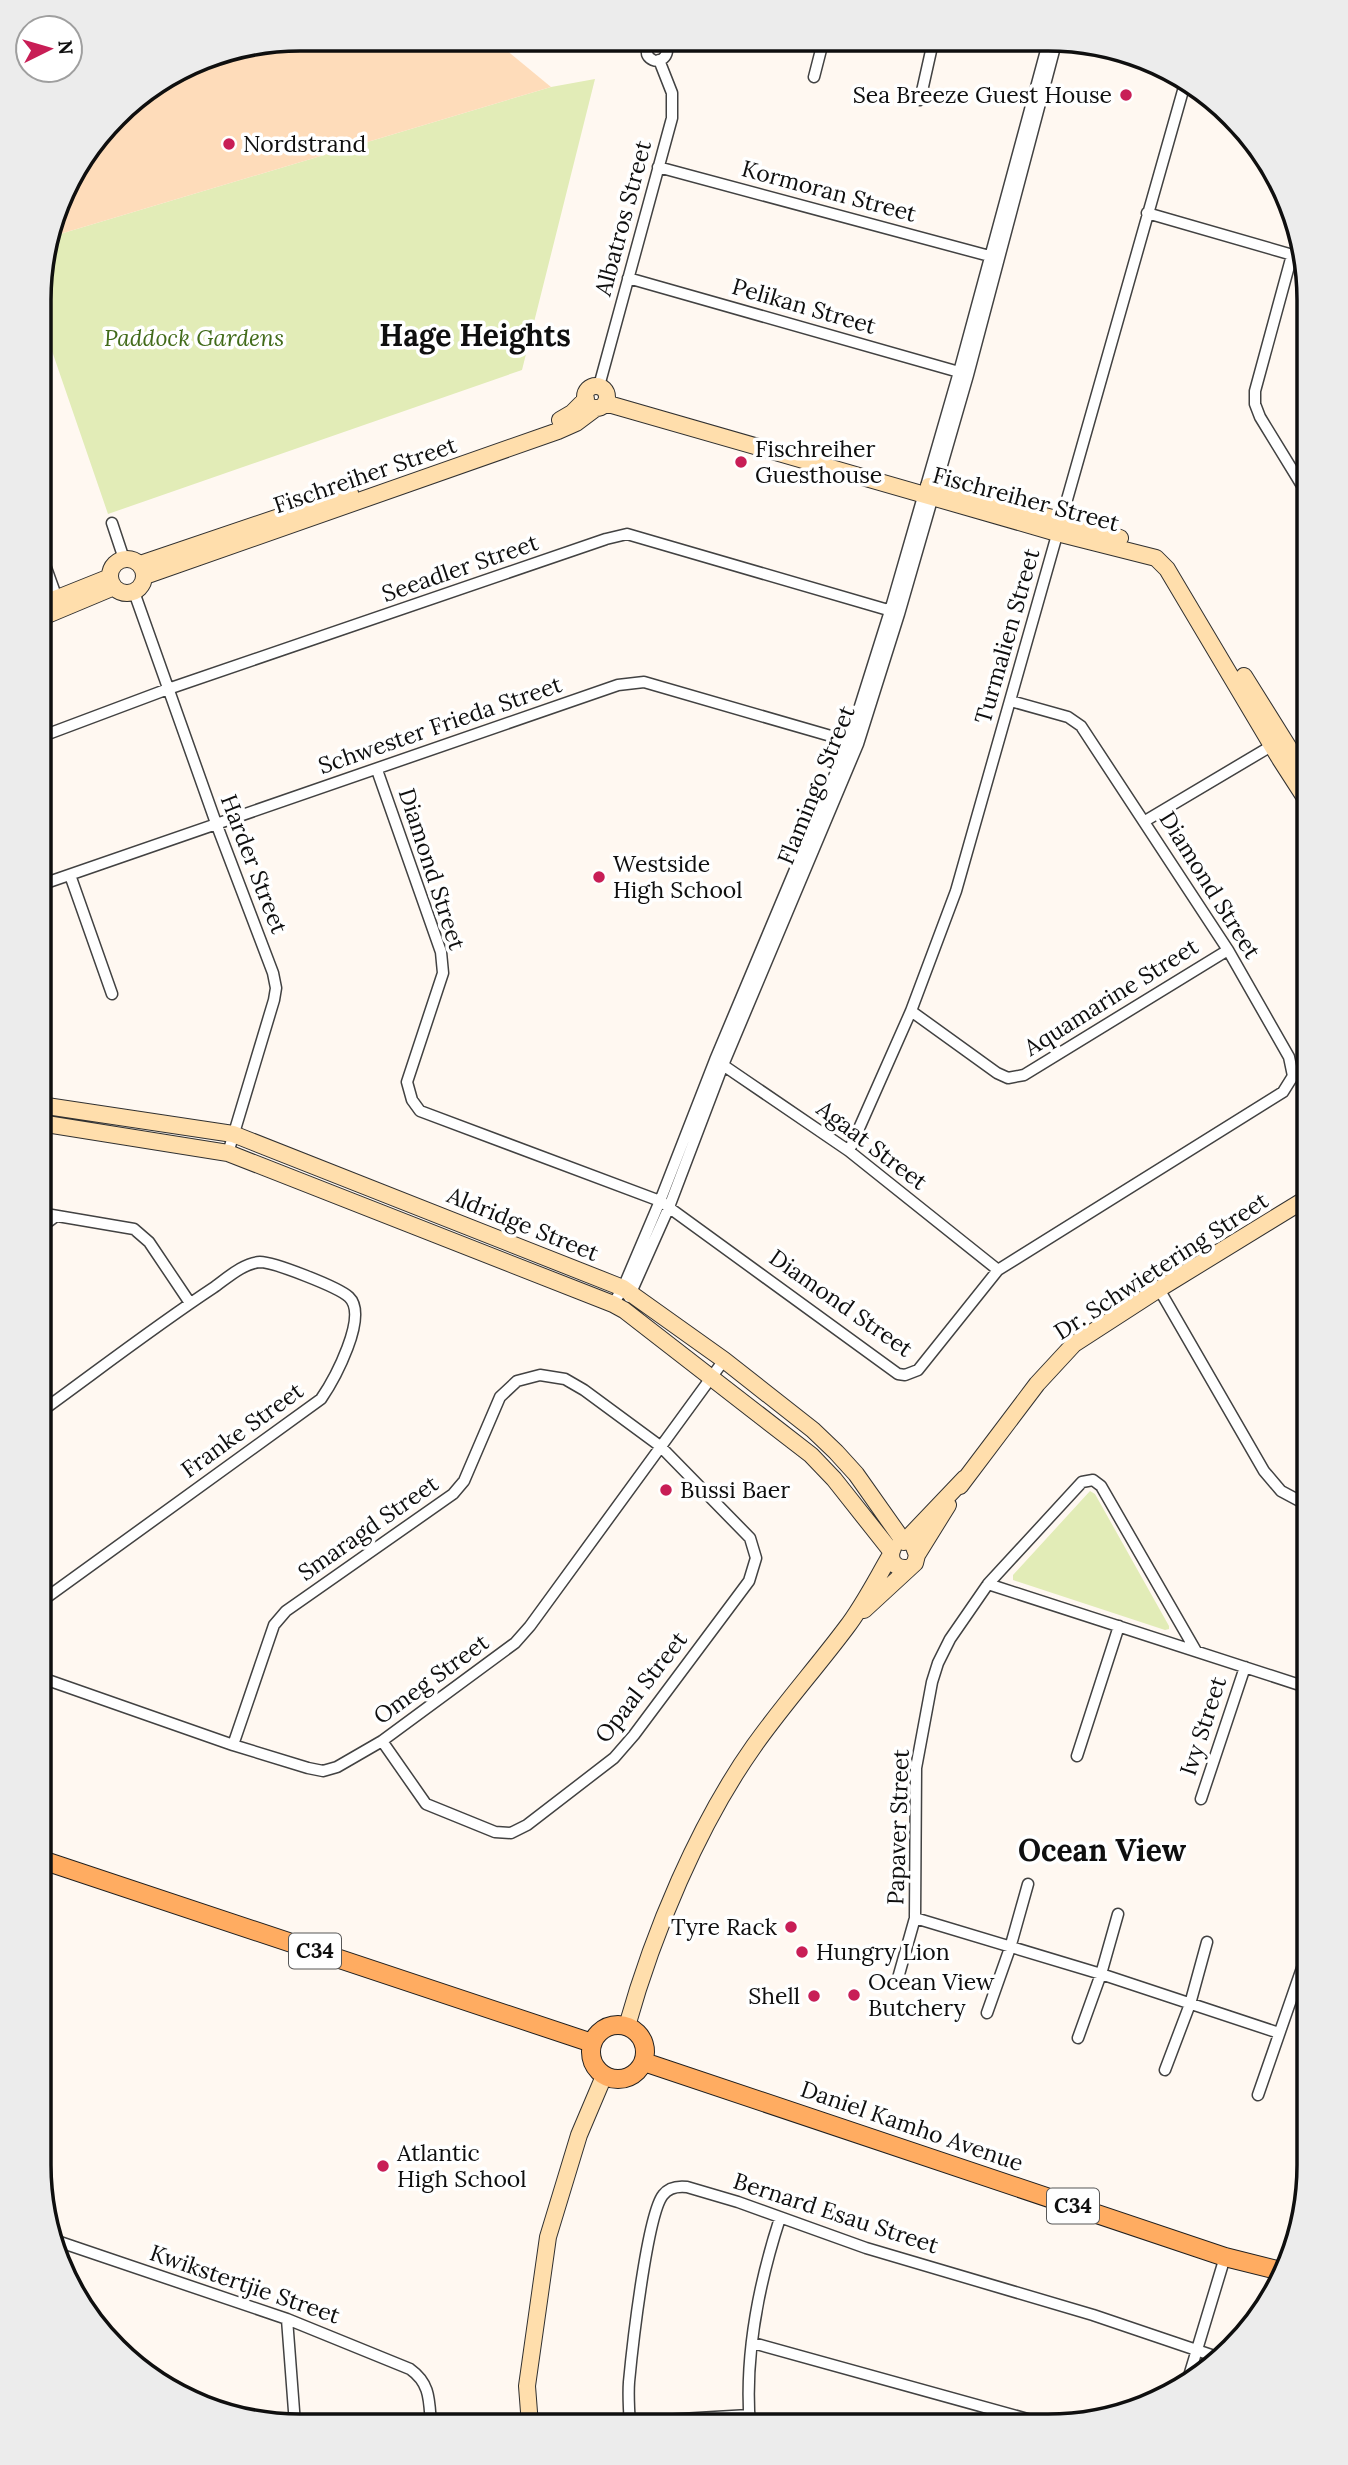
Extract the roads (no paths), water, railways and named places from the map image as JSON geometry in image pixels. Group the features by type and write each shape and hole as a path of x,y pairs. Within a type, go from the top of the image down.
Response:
{"main road":[{"name":"C34","path":"51,1863 592,2043"},
{"path":"619,2024 627,2026 635,2030 642,2039 645,2051 643,2062 638,2071 624,2079 616,2080 604,2076 591,2060 592,2043 599,2031 605,2027 619,2024"},
{"name":"Daniel Kamho Avenue","path":"643,2062 1225,2257 1274,2270"}],"street":[{"path":"647,51 653,60 659,60 665,57 667,51"},
{"path":"814,76 821,51"},
{"path":"920,100 931,51"},
{"path":"994,257 1046,51"},
{"path":"994,257 1054,51"},
{"name":"Albatros Street","path":"598,398 672,118 672,93 659,60"},
{"name":"Turmalien Street","path":"849,1151 911,1011 956,891 1183,91"},
{"name":"Kormoran Street","path":"658,167 994,257"},
{"path":"1147,213 1293,255"},
{"name":"Flamingo Street","path":"618,1307 665,1204 719,1062 853,742 895,612 964,374 994,257"},
{"path":"1294,264 1255,391 1255,404 1297,476"},
{"name":"Pelikan Street","path":"628,278 964,374"},
{"name":"Fischreiher Street","path":"143,570 552,423 598,398 1059,527 1160,551 1175,565 1297,779"},
{"path":"112,523 124,559"},
{"name":"Seeadler Street","path":"51,733 168,689 627,534 895,612"},
{"path":"124,559 134,560 143,570 142,586 135,592 121,593 112,582 112,567 124,559"},
{"path":"51,581 60,605"},
{"path":"51,611 112,582"},
{"name":"Harder Street","path":"135,592 216,823 273,973 276,988 228,1153"},
{"path":"51,605 60,605"},
{"name":"Schwester Frieda Street","path":"51,882 618,685 645,682 853,742"},
{"name":"Diamond Street","path":"377,770 441,953 443,973 407,1082 412,1100 421,1111 665,1204 898,1374 905,1375 918,1370 998,1270 1283,1093 1293,1076 1289,1057 1228,950 1081,726 1068,717 1011,701"},
{"path":"1144,821 1278,742"},
{"name":"Fischreiher Street","path":"1278,742 1297,765"},
{"path":"70,875 112,994"},
{"name":"Aquamarine Street","path":"911,1011 997,1073 1008,1077 1024,1075 1228,950"},
{"name":"Agaat Street","path":"719,1062 849,1151 998,1270"},
{"name":"Aldridge Street","path":"51,1107 233,1134 627,1291 724,1360 813,1430 836,1452 856,1474 895,1550"},
{"name":"Aldridge Street","path":"51,1125 228,1153 618,1307 811,1455 895,1550"},
{"name":"Dr. Schwietering Street","path":"848,1626 912,1562 965,1478 1054,1364 1074,1344 1297,1204"},
{"path":"51,1215 134,1229 149,1242 190,1303"},
{"path":"51,1220 56,1216"},
{"name":"Franke Street","path":"51,1404 190,1303 248,1265 261,1262 341,1290 352,1300 357,1313 355,1328 321,1399 51,1594"},
{"path":"1159,1289 1264,1471 1281,1491 1297,1500"},
{"name":"Omeg Street","path":"51,1682 308,1769 323,1771 337,1767 382,1741 515,1643 724,1360"},
{"name":"Smaragd Street","path":"233,1745 274,1625 286,1611 453,1494 464,1481 500,1396 517,1381 540,1375 565,1379 660,1446"},
{"name":"Opaal Street","path":"382,1741 426,1804 495,1832 511,1833 527,1825 614,1758 750,1581 756,1558 750,1538 660,1446"},
{"name":"Dr. Schwietering Street","path":"627,2026 648,1957 678,1885 716,1809 754,1746 848,1626 895,1550 965,1478"},
{"name":"Papaver Street","path":"1196,1651 1101,1486 1093,1480 1082,1482 988,1584 950,1639 938,1663 916,1768 915,1918 1101,1974 1279,2033"},
{"path":"912,1544 912,1562 898,1567 895,1550 912,1544"},
{"path":"988,1584 1297,1684"},
{"path":"1077,1756 1119,1626"},
{"name":"Ivy Street","path":"1201,1799 1245,1667"},
{"path":"987,2013 1010,1948 1028,1884"},
{"path":"1079,2038 1118,1914"},
{"path":"898,1978 915,1918"},
{"path":"1165,2070 1190,2004 1207,1942"},
{"path":"1258,2095 1279,2033 1297,1992"},
{"path":"529,2414 527,2386 548,2236 579,2135 604,2076"},
{"name":"Bernard Esau Street","path":"630,2414 629,2384 636,2324 658,2204 663,2194 670,2189 687,2186 866,2248 1093,2315 1209,2354"},
{"path":"750,2414 748,2383 762,2275 780,2218"},
{"name":"Kwikstertjie Street","path":"63,2243 287,2319 401,2364 421,2377 428,2388 429,2414"},
{"path":"1191,2369 1225,2257"},
{"path":"287,2319 294,2414"},
{"path":"753,2343 1009,2414"}],"place":[{"name":"Sea Breeze Guest House","path":"1126,95"},
{"name":"Nordstrand","path":"229,144"},
{"name":"Fischreiher Guesthouse","path":"741,462"},
{"name":"Westside High School","path":"599,877"},
{"name":"Bussi Baer","path":"666,1490"},
{"name":"Tyre Rack","path":"791,1927"},
{"name":"Hungry Lion","path":"802,1952"},
{"name":"Ocean View Butchery","path":"854,1995"},
{"name":"Shell","path":"814,1996"},
{"name":"Atlantic High School","path":"383,2166"}],"district":[{"name":"Hage Heights","path":"475,336"},
{"name":"Ocean View","path":"1102,1851"}],"park label":[{"name":"Paddock Gardens","path":"194,338"}]}
